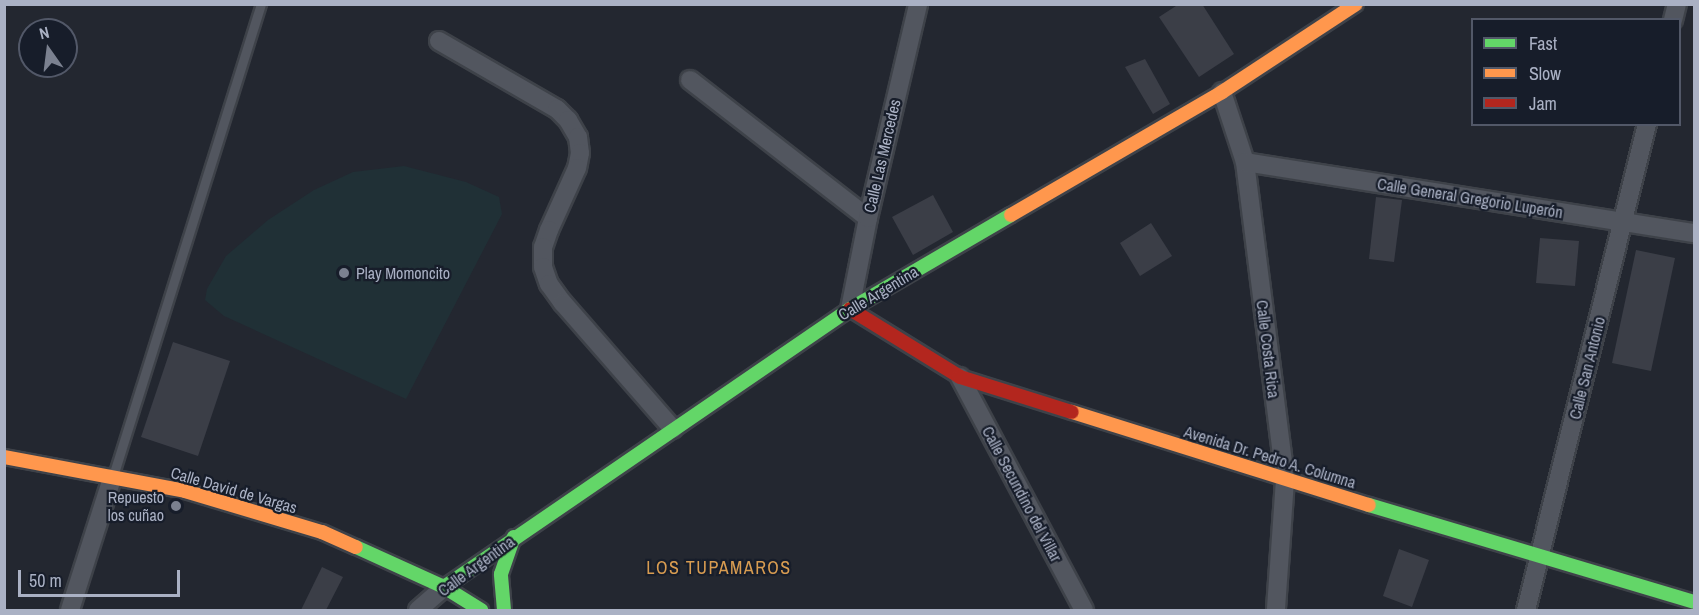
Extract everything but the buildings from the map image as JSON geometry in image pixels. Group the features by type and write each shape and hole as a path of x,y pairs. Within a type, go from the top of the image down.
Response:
{"main road":[{"name":"Calle Argentina","path":"444,587 850,309 1222,92 1356,4"},
{"name":"Avenida Dr. Pedro A. Columna","path":"850,309 960,377 1285,480 1695,602"},
{"name":"Calle David de Vargas","path":"4,457 185,491 322,532 444,587 481,610"},
{"path":"504,610 501,574 514,537"}],"street":[{"name":"Calle Las Mercedes","path":"850,309 868,218 918,4"},
{"path":"439,41 557,109 568,120 578,137 580,153 577,168 543,247 543,267 549,284 563,303 673,429"},
{"path":"690,80 868,218"},
{"name":"Calle Costa Rica","path":"1222,92 1245,162 1285,480 1276,610"},
{"name":"Calle San Antonio","path":"1526,610 1647,126"},
{"name":"Calle General Gregorio Luperón","path":"1245,162 1695,233"},
{"name":"Calle Secundino del Villar","path":"960,377 1084,610"},
{"path":"70,610 112,478"},
{"name":"Calle Argentina","path":"418,610 444,587"}],"lane":[{"path":"112,478 261,4"}],"shaded area":[{"name":"Play Momoncito","path":"404,166 466,182 499,197 502,214 406,399 224,316 205,300 207,289 226,256 268,220 314,190 353,172"}],"traffic: fast":[{"path":"444,587 850,309 1011,215"},
{"path":"1369,505 1694,602"},
{"path":"504,610 501,574 514,537"},
{"path":"356,547 444,587 481,610"}],"traffic: slow":[{"path":"1011,215 1222,92 1356,4"},
{"path":"1072,412 1369,505"},
{"path":"4,457 185,491 322,532 356,547"}],"traffic: jam":[{"path":"850,309 960,377 1072,412"}],"place":[{"name":"Play Momoncito","path":"344,273"},
{"name":"Repuesto los cuñao","path":"176,506"}],"district":[{"name":"LOS TUPAMAROS","path":"719,568"}]}
